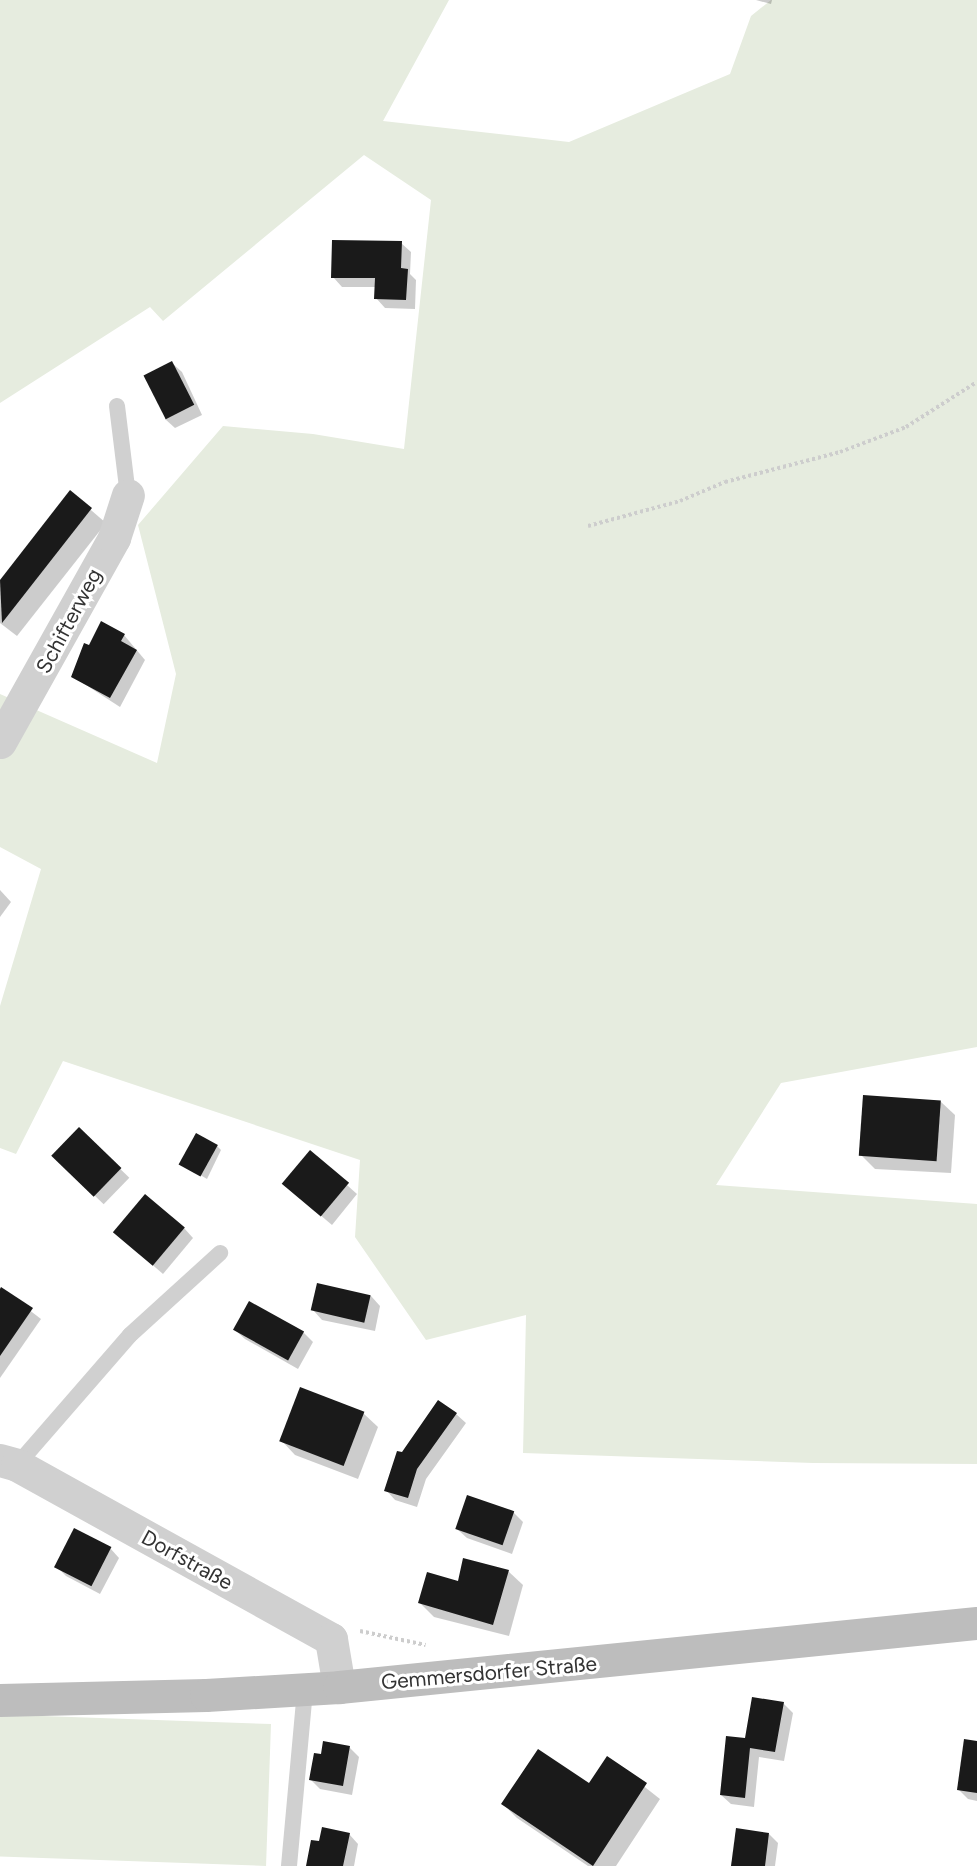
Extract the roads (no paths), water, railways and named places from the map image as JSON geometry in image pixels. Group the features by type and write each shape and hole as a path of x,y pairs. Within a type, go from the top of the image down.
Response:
{"main road":[{"name":"Gemmersdorfer Straße","path":"0,1700 339,1687 977,1623"}],"street":[{"name":"Schifterweg","path":"0,742 114,538 128,495"},
{"name":"Dorfstraße","path":"8,1463 331,1639 339,1687"}],"lane":[{"path":"117,406 128,495"},
{"path":"8,1463 130,1335 220,1253"},
{"path":"289,1866 305,1689"}]}
